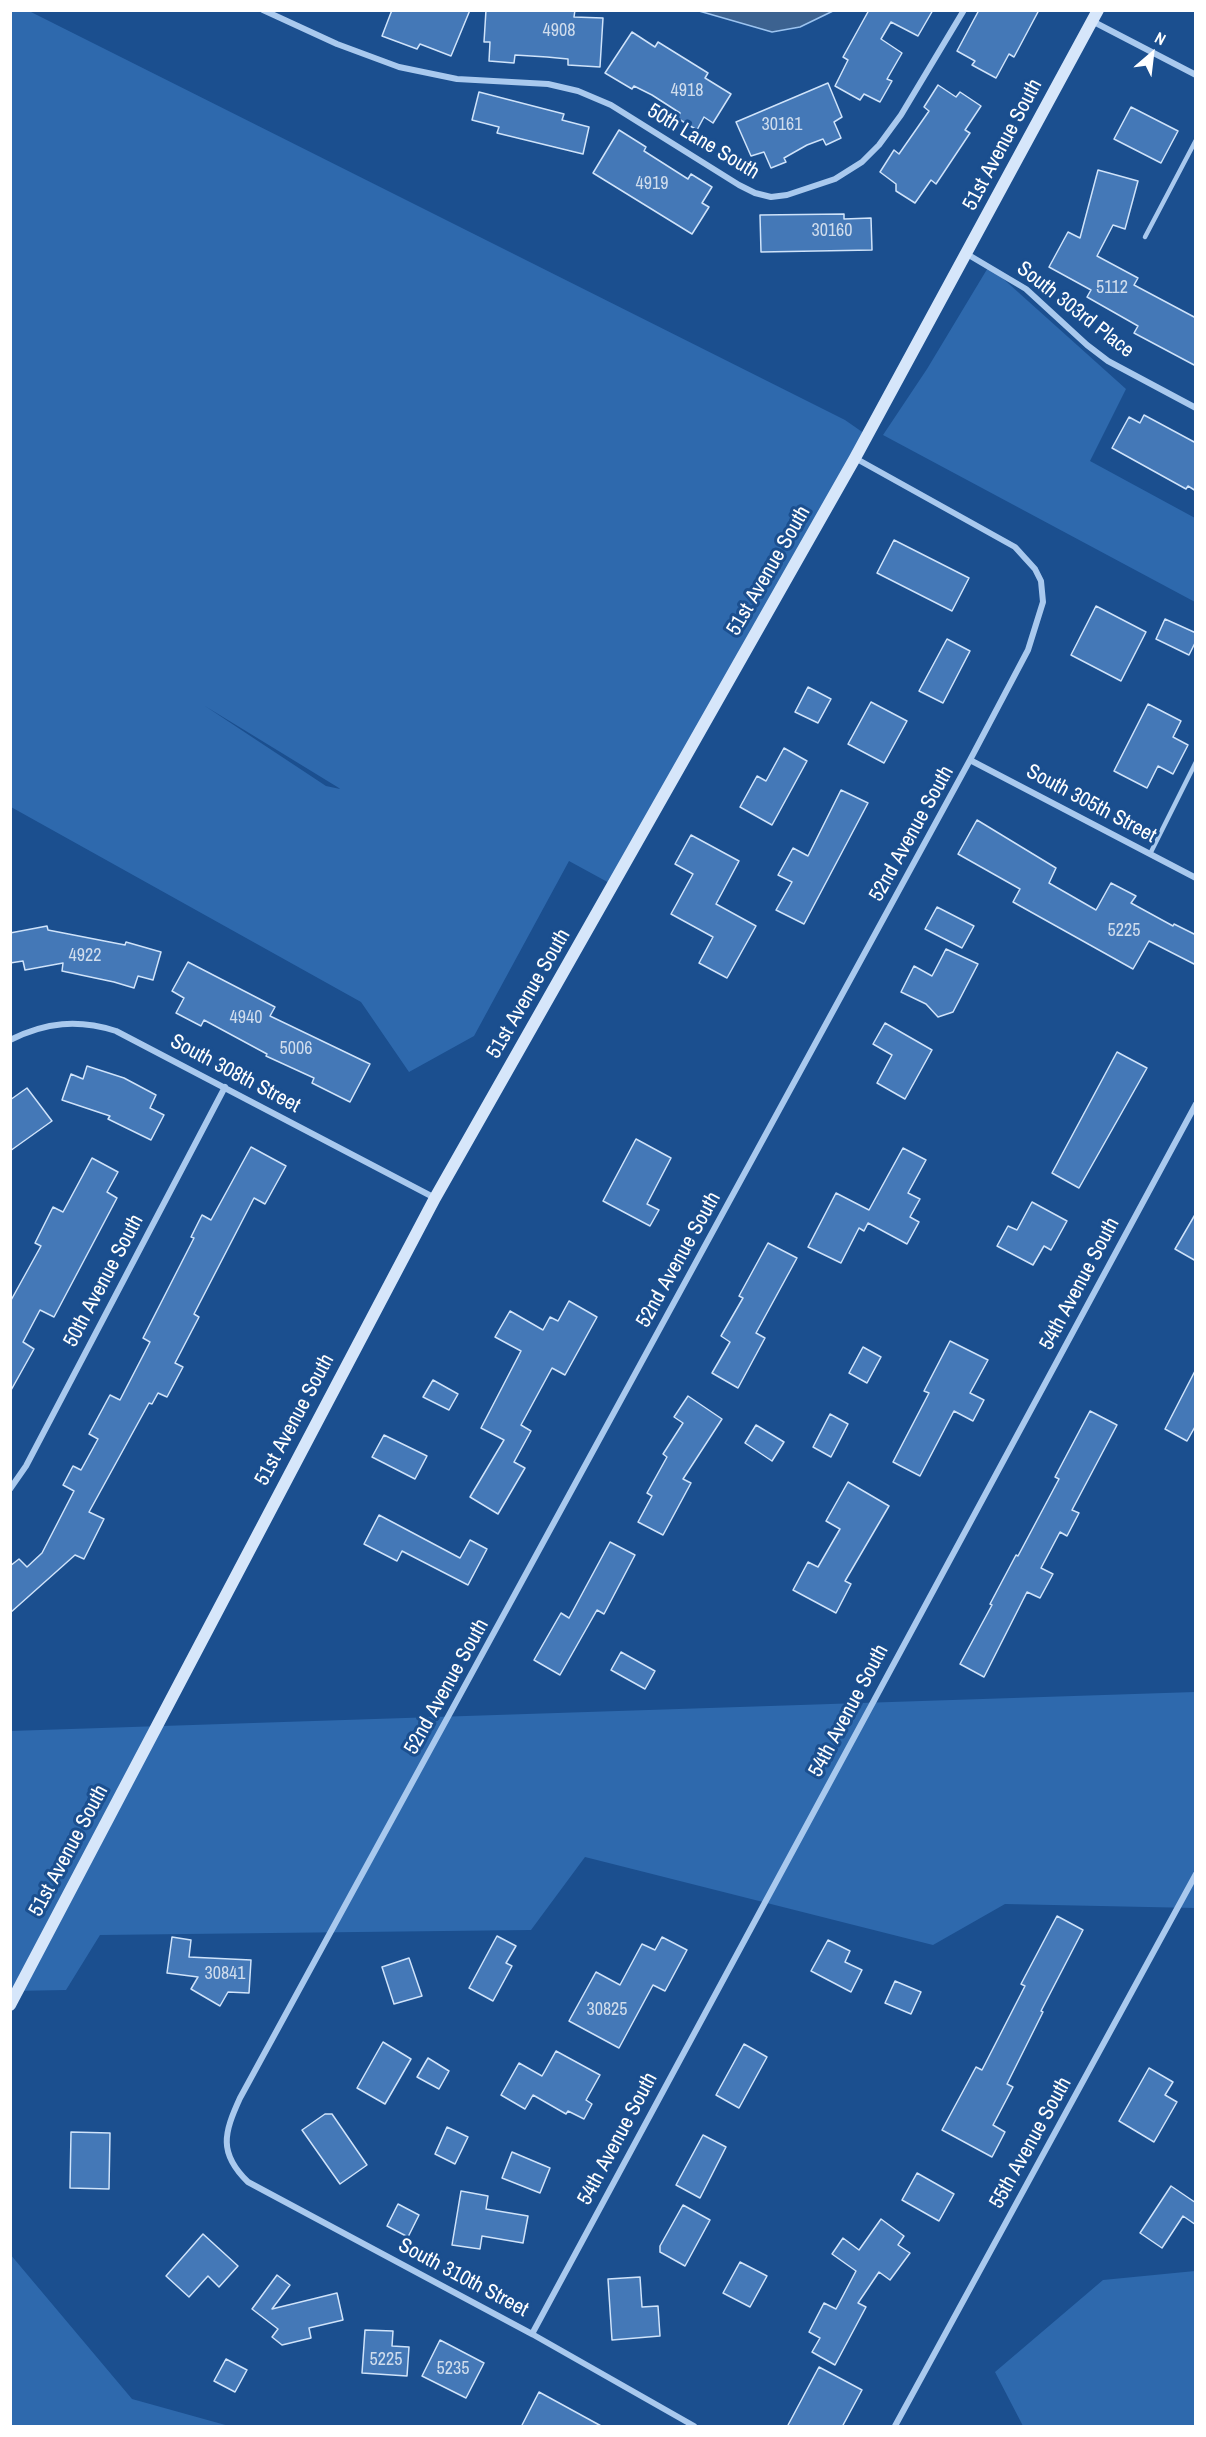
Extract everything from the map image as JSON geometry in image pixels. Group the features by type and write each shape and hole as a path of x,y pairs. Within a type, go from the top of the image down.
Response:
{"main road":[{"name":"51st Avenue South","path":"10,2005 435,1198 855,458 1095,16"}],"street":[{"name":"50th Lane South","path":"263,10 337,44 399,67 457,79 559,86 578,91 611,105 739,185 763,195 787,195 835,179 869,155 901,115 964,10"},
{"path":"1095,16 1196,75"},
{"name":"South 303rd Place","path":"967,254 1026,290 1108,361 1196,408"},
{"name":"52nd Avenue South","path":"227,2150 228,2125 240,2098 1028,650 1043,602 1041,581 1035,569 1015,547 855,458"},
{"name":"South 305th Street","path":"970,760 1196,878"},
{"name":"South 308th Street","path":"10,1040 41,1027 59,1023 100,1026 128,1036 435,1198"},
{"name":"50th Avenue South","path":"10,1490 26,1466 225,1087"},
{"name":"54th Avenue South","path":"532,2334 1196,1104"},
{"name":"55th Avenue South","path":"895,2427 1196,1874"},
{"name":"South 310th Street","path":"227,2150 235,2169 248,2182 532,2334 694,2427"}],"lane":[{"path":"1145,237 1196,140"},
{"path":"1150,854 1196,762"}],"shaded area":[{"path":"11,11 29,11 845,420 868,436 613,885 569,861 474,1036 409,1072 361,1002 11,807","holes":["205,706 340,789 326,786"]},
{"path":"699,11 833,11 800,27 772,32"},
{"path":"989,266 1126,389 1090,461 1195,518 1195,602 883,435 927,369"},
{"path":"1195,1692 1195,1908 1005,1904 933,1945 585,1857 531,1930 100,1935 66,1990 11,1991 10,1731"},
{"path":"10,2254 132,2399 229,2426 11,2426"},
{"path":"1195,2271 1195,2426 1023,2426 995,2372 1103,2280"}],"building":[{"path":"392,10 470,10 451,56 420,44 417,49 382,36"},
{"path":"486,10 575,10 574,17 603,18 600,67 568,65 568,59 515,55 514,63 489,61 490,42 484,42"},
{"path":"869,10 933,10 918,36 891,22 881,39 902,53 887,79 892,81 880,102 864,94 860,100 835,86 848,60 843,57"},
{"path":"979,10 1039,10 1014,57 1009,54 996,78 972,65 975,61 957,51"},
{"path":"632,32 655,47 658,42 708,73 705,78 731,94 713,123 704,117 697,130 677,118 680,113 652,95 634,86 632,89 605,73"},
{"path":"828,83 842,117 834,122 841,138 826,145 823,139 807,145 784,158 786,162 771,168 764,152 751,156 736,122"},
{"path":"938,85 956,97 960,92 981,106 965,130 970,133 936,184 931,180 915,203 896,191 896,184 880,172 894,150 899,154 929,111 924,107"},
{"path":"479,92 564,114 562,120 589,127 583,154 497,133 499,127 472,120"},
{"path":"1131,107 1178,131 1161,163 1114,139"},
{"path":"619,130 646,147 644,151 688,179 691,174 712,187 702,203 709,207 692,234 593,173"},
{"path":"1098,170 1138,181 1125,229 1113,225 1097,256 1138,278 1134,285 1196,318 1196,366 1134,333 1138,326 1087,297 1091,290 1049,267 1068,232 1080,238"},
{"path":"844,214 844,219 871,218 872,250 761,252 760,215"},
{"path":"1144,415 1196,443 1196,491 1188,486 1186,489 1112,448 1129,417 1140,423"},
{"path":"894,540 969,578 952,611 877,573"},
{"path":"1096,606 1146,632 1121,681 1071,655"},
{"path":"1165,619 1196,633 1196,641 1189,655 1156,639"},
{"path":"947,639 970,651 943,703 919,691"},
{"path":"808,687 831,699 818,723 795,712"},
{"path":"871,702 907,721 884,763 848,744"},
{"path":"1148,704 1181,721 1173,737 1188,745 1173,774 1158,766 1147,788 1114,771"},
{"path":"784,748 807,761 772,825 740,807 757,776 766,781"},
{"path":"841,790 868,803 804,924 776,910 792,882 778,875 793,848 808,856"},
{"path":"977,820 1056,868 1049,883 1096,910 1111,883 1136,896 1131,903 1173,926 1174,924 1196,935 1196,965 1149,941 1133,969 1013,902 1020,889 958,854"},
{"path":"691,835 739,861 716,904 756,926 727,978 699,963 713,937 671,914 693,874 675,864"},
{"path":"937,907 974,926 962,948 925,929"},
{"path":"47,926 48,930 125,945 126,942 161,952 153,980 138,976 134,988 62,971 63,963 25,970 23,961 10,963 10,933"},
{"path":"946,949 978,964 953,1012 938,1017 926,1004 901,992 914,966 932,976"},
{"path":"188,962 275,1007 270,1016 370,1064 350,1102 312,1083 314,1078 266,1056 267,1054 204,1020 201,1026 176,1013 184,998 172,991"},
{"path":"885,1023 932,1050 905,1099 877,1083 892,1055 873,1044"},
{"path":"1117,1052 1147,1068 1079,1188 1052,1173"},
{"path":"87,1066 124,1078 156,1095 150,1108 164,1115 151,1140 108,1119 110,1116 62,1100 71,1074 83,1079"},
{"path":"27,1088 52,1121 10,1151 10,1100"},
{"path":"636,1139 671,1158 647,1204 659,1210 650,1226 603,1201"},
{"path":"251,1147 286,1166 265,1204 254,1198 194,1314 199,1317 175,1363 183,1367 167,1397 158,1393 152,1404 149,1403 89,1512 104,1519 84,1559 75,1555 10,1613 10,1566 19,1559 27,1567 42,1553 74,1491 63,1485 73,1466 81,1470 98,1439 89,1434 110,1395 120,1400 150,1342 143,1338 194,1238 191,1237 202,1215 211,1220"},
{"path":"903,1148 926,1160 908,1193 920,1199 910,1217 919,1222 907,1244 868,1223 864,1231 859,1228 841,1263 808,1247 836,1193 869,1210"},
{"path":"92,1158 118,1172 107,1192 117,1198 54,1317 40,1310 23,1342 34,1349 10,1392 10,1302 41,1246 35,1243 53,1207 63,1212"},
{"path":"1032,1202 1067,1221 1051,1250 1044,1246 1033,1265 997,1246 1008,1226 1017,1230"},
{"path":"1196,1213 1196,1261 1175,1249"},
{"path":"768,1243 797,1258 756,1333 765,1338 738,1388 712,1373 730,1342 721,1336 743,1298 739,1296"},
{"path":"569,1301 597,1317 565,1375 552,1368 521,1425 531,1431 514,1462 525,1468 498,1514 470,1497 504,1440 481,1428 521,1351 495,1337 510,1311 543,1330 550,1317 558,1321"},
{"path":"950,1341 988,1360 970,1393 984,1400 973,1421 954,1411 920,1476 893,1462 929,1393 924,1391"},
{"path":"863,1347 881,1357 867,1383 849,1373"},
{"path":"1196,1369 1196,1425 1187,1441 1165,1429"},
{"path":"433,1380 458,1394 449,1410 423,1397"},
{"path":"688,1396 722,1419 683,1479 691,1483 663,1535 638,1522 652,1496 647,1493 667,1457 663,1454 683,1423 674,1417"},
{"path":"1090,1411 1117,1425 1072,1510 1079,1513 1067,1536 1060,1532 1041,1568 1053,1574 1040,1598 1027,1592 984,1677 960,1664 1016,1555 1018,1556 1059,1479 1055,1477"},
{"path":"830,1414 848,1424 831,1457 813,1447"},
{"path":"756,1425 784,1442 772,1461 745,1443"},
{"path":"384,1435 427,1456 415,1479 372,1457"},
{"path":"848,1482 889,1506 845,1581 851,1584 836,1613 793,1590 808,1562 818,1567 840,1529 826,1521"},
{"path":"379,1515 460,1558 470,1540 487,1549 468,1585 402,1551 397,1561 364,1544"},
{"path":"610,1542 635,1555 604,1614 597,1610 560,1675 534,1660 561,1613 569,1618"},
{"path":"621,1652 655,1671 645,1689 611,1670"},
{"path":"1057,1916 1083,1930 1041,2011 1043,2012 1007,2084 1013,2087 993,2125 1005,2132 992,2157 942,2130 976,2067 982,2070 1025,1986 1021,1984"},
{"path":"497,1936 516,1946 506,1963 512,1966 493,2001 469,1988"},
{"path":"172,1937 191,1940 189,1957 251,1960 249,1993 228,1992 220,2006 191,1989 198,1977 167,1973"},
{"path":"662,1937 687,1950 665,1991 653,1985 619,2048 569,2021 596,1972 620,1985 642,1944 655,1950"},
{"path":"828,1940 850,1951 845,1962 862,1970 851,1992 811,1971"},
{"path":"409,1958 422,1996 394,2004 382,1967"},
{"path":"895,1981 921,1992 911,2014 885,2003"},
{"path":"383,2042 411,2059 385,2104 357,2088"},
{"path":"744,2044 767,2057 739,2108 716,2095"},
{"path":"556,2051 600,2075 586,2100 592,2104 584,2119 568,2111 566,2114 533,2095 525,2109 501,2095 519,2063 542,2076"},
{"path":"428,2058 449,2071 439,2089 417,2077"},
{"path":"1149,2068 1173,2082 1165,2095 1177,2102 1154,2142 1119,2121"},
{"path":"325,2114 332,2114 367,2165 340,2184 302,2130"},
{"path":"447,2127 468,2137 455,2164 435,2154"},
{"path":"71,2132 110,2133 109,2189 70,2188"},
{"path":"703,2135 726,2147 700,2198 676,2185"},
{"path":"512,2152 550,2168 540,2193 502,2178"},
{"path":"917,2173 954,2194 939,2221 902,2200"},
{"path":"1171,2186 1196,2203 1196,2225 1183,2216 1162,2248 1140,2233"},
{"path":"461,2191 488,2196 486,2209 528,2216 523,2243 482,2236 480,2249 452,2245"},
{"path":"398,2204 419,2215 408,2237 387,2226"},
{"path":"683,2205 710,2220 685,2266 660,2252 660,2246"},
{"path":"881,2219 904,2236 898,2245 910,2253 890,2280 879,2272 858,2303 866,2307 835,2365 812,2352 820,2338 809,2332 824,2303 836,2309 856,2271 832,2254 843,2238 859,2250"},
{"path":"203,2234 238,2266 219,2287 208,2276 189,2297 166,2276"},
{"path":"740,2262 767,2276 750,2307 723,2293"},
{"path":"277,2275 290,2285 272,2309 337,2293 343,2320 309,2328 311,2338 282,2345 272,2337 278,2329 252,2309"},
{"path":"640,2277 642,2307 658,2306 660,2336 612,2340 608,2279"},
{"path":"365,2330 393,2331 392,2346 409,2347 407,2376 362,2373"},
{"path":"440,2340 484,2363 466,2398 422,2376"},
{"path":"226,2359 247,2370 235,2392 214,2381"},
{"path":"819,2367 862,2390 842,2427 787,2427"},
{"path":"539,2392 603,2427 521,2427"}]}
